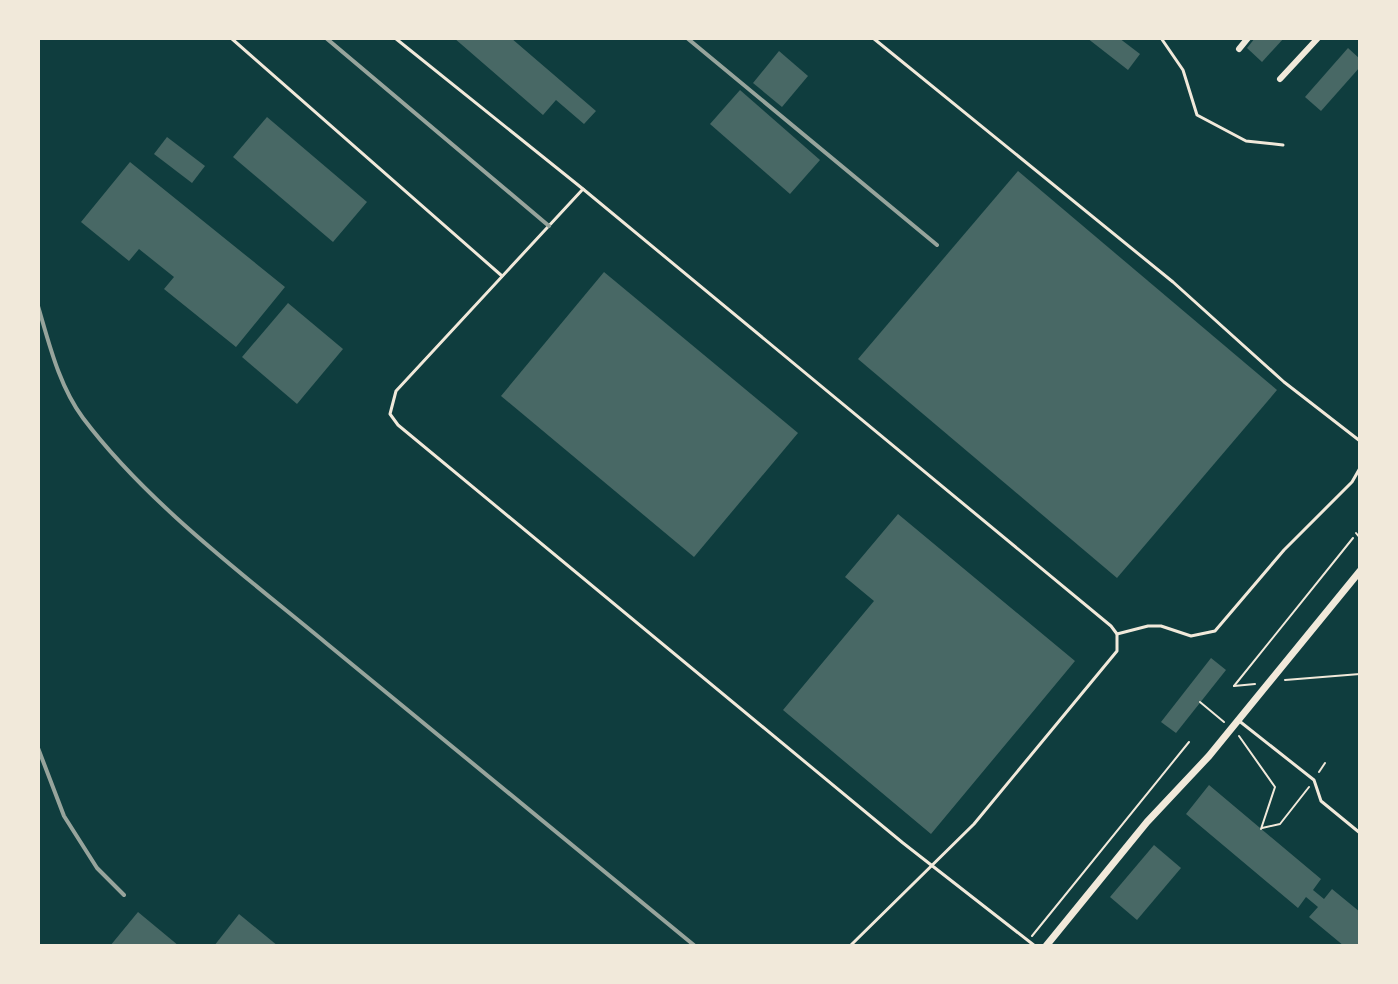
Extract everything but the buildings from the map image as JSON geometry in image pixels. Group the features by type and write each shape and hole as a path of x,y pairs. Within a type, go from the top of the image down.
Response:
{"street":[{"path":"1239,49 1248,38"},
{"path":"1280,79 1318,38"},
{"path":"1046,946 1360,571"}],"lane":[{"path":"231,38 502,276"},
{"path":"395,38 583,189 1117,634 1117,651 974,824 850,946"},
{"path":"873,38 1173,282 1284,382 1360,441"},
{"path":"1161,38 1183,70 1197,115 1246,141 1283,145"},
{"path":"583,189 396,391 390,414 398,425 932,865 1035,946"},
{"path":"1117,634 1148,626 1161,626 1191,636 1215,631 1284,550 1352,482 1360,468"},
{"path":"1238,720 1314,780 1321,801 1360,833"}],"path":[{"path":"1356,533 1360,538"},
{"path":"1234,686 1353,538"},
{"path":"1282,681 1360,674"},
{"path":"1200,702 1225,723"},
{"path":"1239,735 1275,787 1261,829 1280,824 1297,804"},
{"path":"1028,941 1189,742"}],"railway":[{"path":"326,38 549,226"},
{"path":"687,38 937,245"},
{"path":"38,306 56,364 75,406 108,449 166,509 695,946"},
{"path":"38,748 64,816 97,868 124,895"}]}
